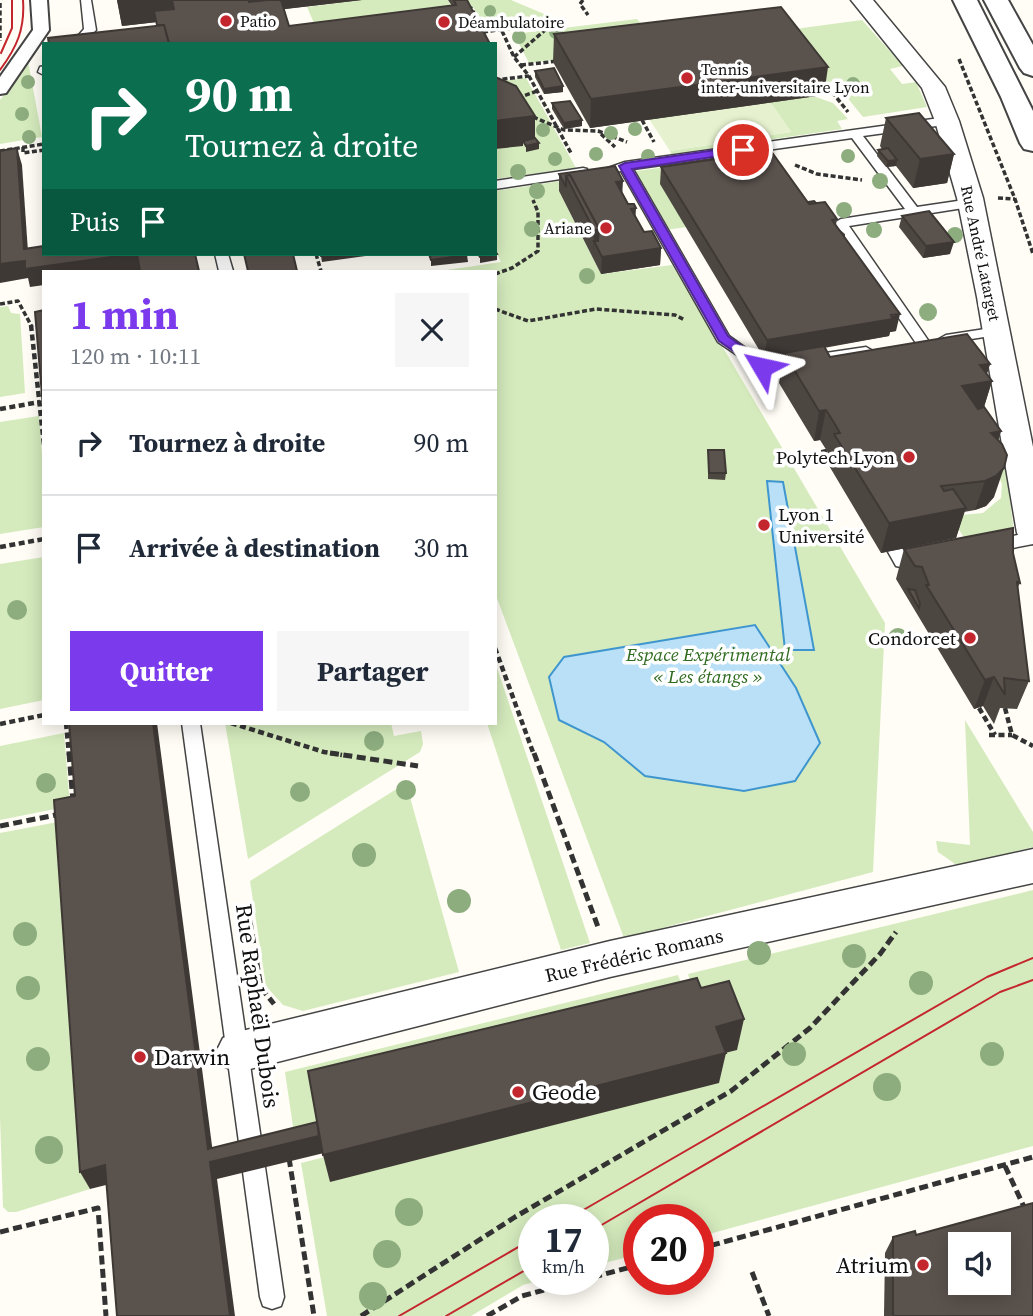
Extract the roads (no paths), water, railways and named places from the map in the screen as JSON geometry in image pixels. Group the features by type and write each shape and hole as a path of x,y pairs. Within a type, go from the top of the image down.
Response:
{"street":[{"path":"0,89 41,30 39,0"},
{"name":"Rue André Latarget","path":"862,0 933,87 947,121 971,203 998,331 1033,536"},
{"path":"965,0 1026,109 1033,143"},
{"path":"996,0 1033,68"},
{"name":"Rue Frédéric Romans","path":"237,1052 610,959 1033,866"}],"lane":[{"path":"78,42 90,30 86,0"},
{"path":"497,185 947,121"},
{"path":"855,134 914,212"},
{"path":"625,166 723,339 762,367 883,349"},
{"path":"971,203 841,223 916,348 953,349 955,338 998,331"},
{"path":"981,548 1033,536"},
{"path":"895,550 902,562 941,555"},
{"name":"Rue Raphaël Dubois","path":"191,725 272,1297"}],"water":[{"path":"767,481 783,482 814,650 785,650"},
{"path":"755,625 796,688 820,743 795,781 744,791 645,776 604,742 559,720 549,677 564,657"}],"tram line":[{"path":"1,53 12,28 12,0"},
{"path":"0,70 19,37 23,20 23,0"},
{"path":"594,1204 987,977 1033,958"},
{"path":"609,1221 1000,992 1033,980"},
{"path":"399,1316 518,1247"},
{"path":"446,1316 518,1274"}],"place":[{"name":"Patio","path":"226,21"},
{"name":"Déambulatoire","path":"444,22"},
{"name":"Tennis inter-universitaire Lyon","path":"687,78"},
{"name":"Ariane","path":"606,228"},
{"name":"Polytech Lyon","path":"909,457"},
{"name":"Lyon 1 Université","path":"764,525"},
{"name":"Condorcet","path":"970,638"},
{"name":"Darwin","path":"140,1057"},
{"name":"Geode","path":"518,1092"},
{"name":"Atrium","path":"923,1265"}],"park label":[{"name":"Espace Expérimental « Les étangs »","path":"708,665"}]}
